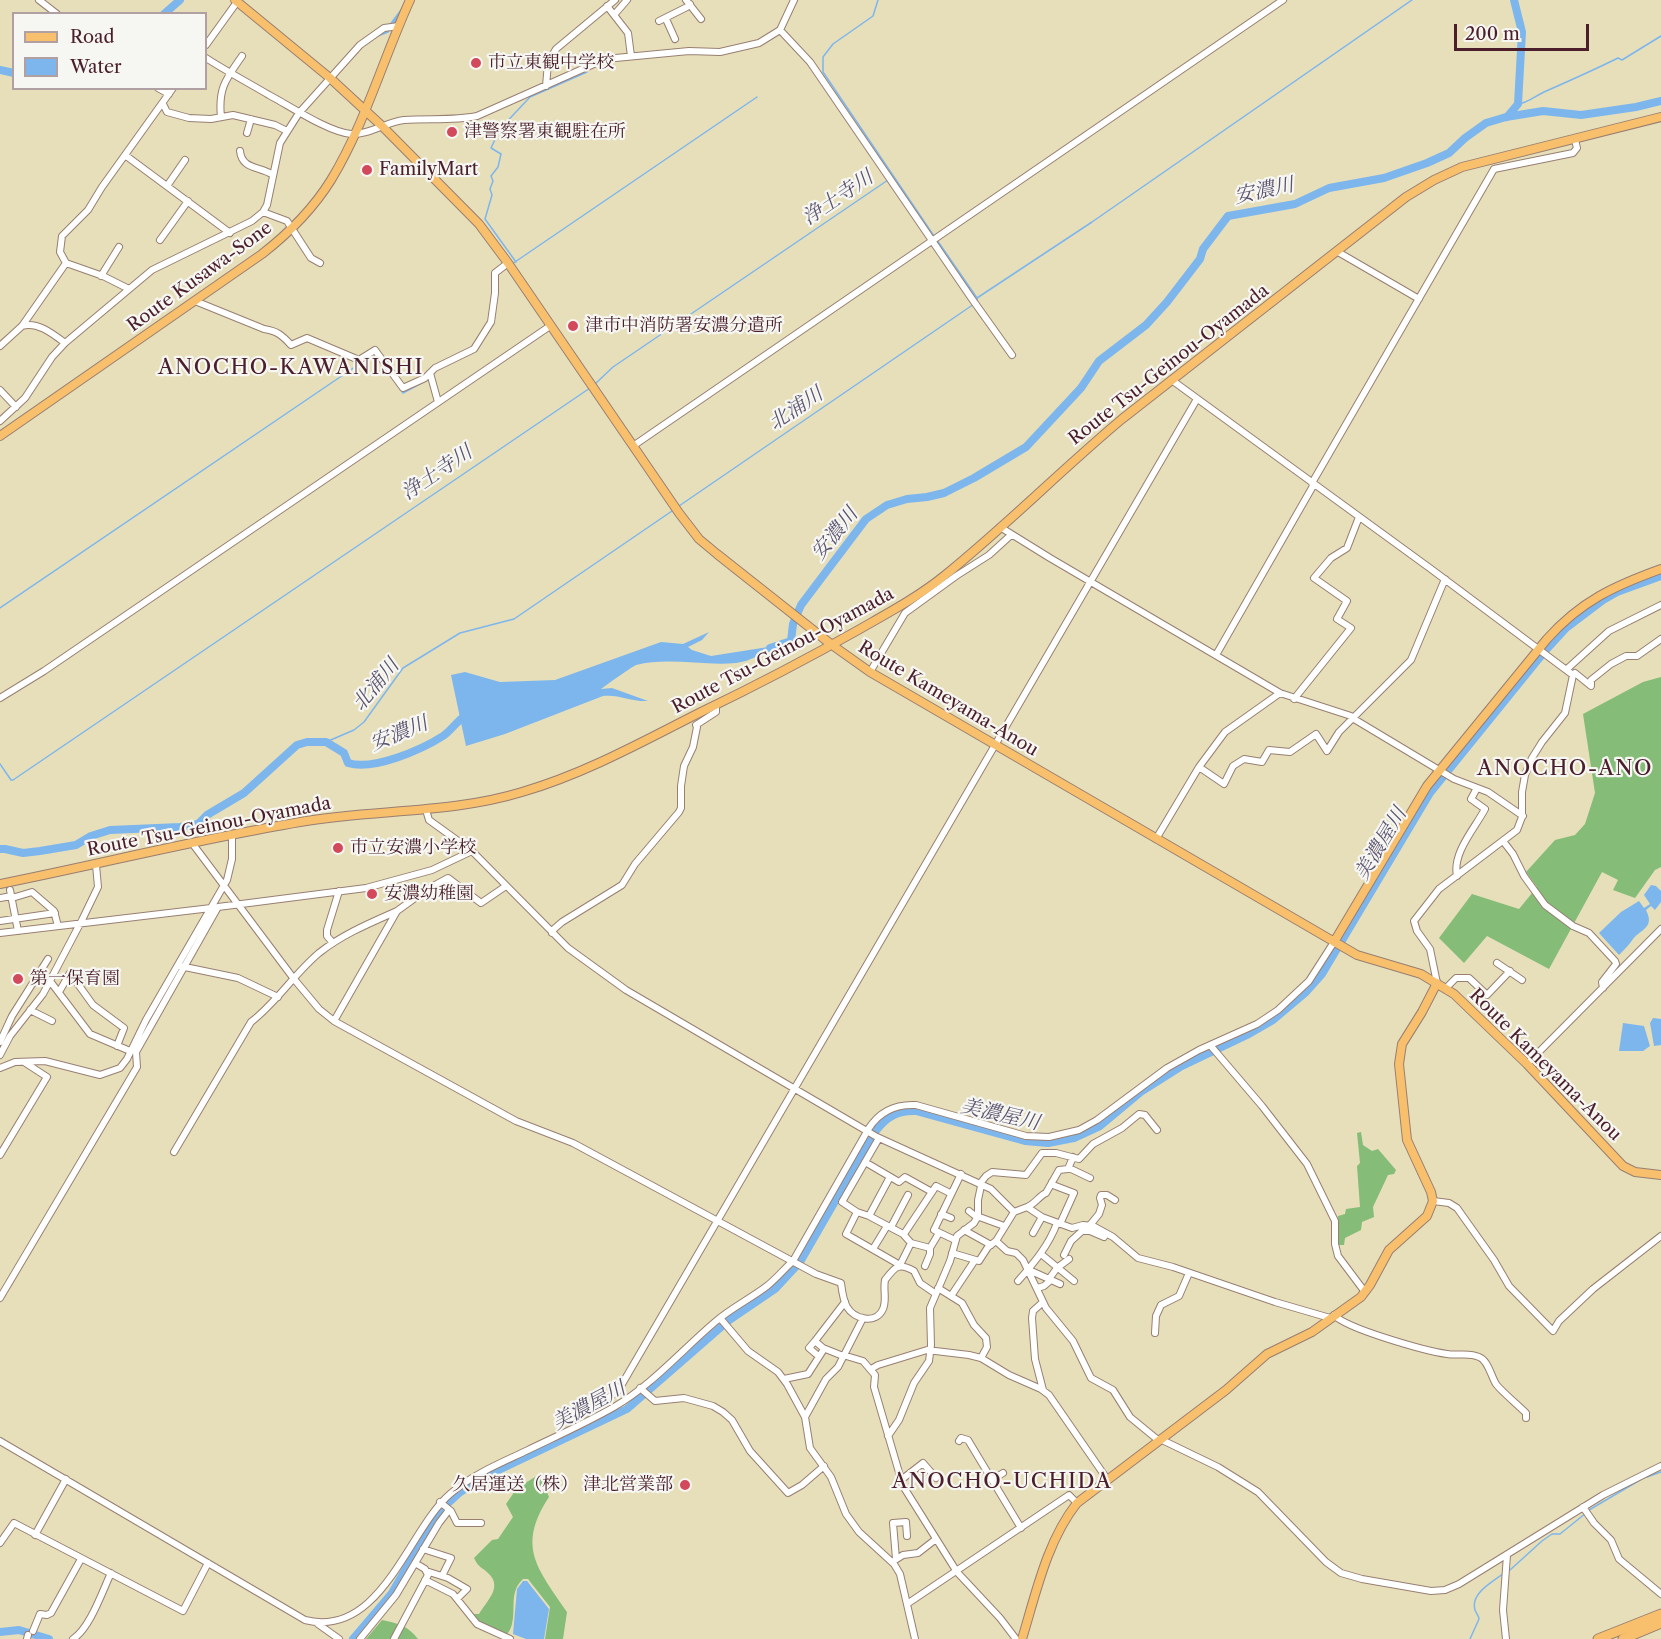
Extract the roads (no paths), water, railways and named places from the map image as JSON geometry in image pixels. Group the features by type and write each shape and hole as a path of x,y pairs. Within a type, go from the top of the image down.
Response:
{"highway":[{"path":"1614,1633 1661,1609"},
{"path":"1598,1639 1661,1614"},
{"path":"1623,1639 1661,1623"}],"main road":[{"name":"Route Kusawa-Sone","path":"0,436 262,254 292,229 329,182 354,134 411,0"},
{"name":"Route Kameyama-Anou","path":"237,1 366,110 479,224 699,539 814,631 870,672 1344,948 1363,958 1409,970 1446,988 1467,1005 1527,1064 1623,1166 1635,1172 1661,1175"},
{"name":"Route Tsu-Geinou-Oyamada","path":"0,884 301,821 480,803 522,793 559,780 716,705 896,609 942,577 1076,457 1406,197 1434,180 1462,167 1661,117"},
{"path":"1335,943 1417,801 1564,621 1592,599 1621,584 1661,569"},
{"path":"1022,1639 1057,1536 1064,1520 1077,1503 1226,1390 1267,1354 1312,1332 1365,1292 1387,1253 1429,1214 1432,1201 1430,1188 1407,1140 1398,1069 1402,1044 1437,983"}],"street":[{"path":"39,0 54,12"},
{"path":"546,86 548,63 553,52 615,0"},
{"path":"614,15 627,0"},
{"path":"207,59 229,74 248,82 299,113 343,132 354,134 405,120 462,120 477,117 605,59 690,51 720,52 759,43 780,30 794,0"},
{"path":"633,446 1283,0"},
{"path":"207,44 237,1"},
{"path":"688,2 701,20"},
{"path":"675,39 663,20 687,7 688,2"},
{"path":"607,6 628,33 631,56"},
{"path":"0,422 25,398 52,357 65,343 129,289 162,264 252,221 263,212 267,205 280,143 299,113 353,52 374,33 394,25 399,26"},
{"path":"780,30 810,62 1012,355"},
{"path":"221,117 220,95 229,74 242,56"},
{"path":"129,289 66,263 60,252 62,236 88,210 171,91"},
{"path":"163,104 167,112 176,115 215,119 233,115 275,125 287,131"},
{"path":"247,133 251,119"},
{"path":"1216,655 1313,486 1312,483 1494,169 1573,153 1576,148 1575,140"},
{"path":"240,150 242,161 245,164 273,175"},
{"path":"126,155 230,232"},
{"path":"167,186 185,160"},
{"path":"160,240 188,201"},
{"path":"263,212 287,221 311,258 320,263"},
{"path":"101,276 119,247"},
{"path":"1338,252 1419,299"},
{"path":"0,346 22,326 66,263"},
{"path":"195,301 264,329 275,331 291,345 308,338 359,360 375,350 404,388 425,378 435,368 474,349 491,322 495,273 510,266"},
{"path":"22,326 32,324 65,343"},
{"path":"0,698 44,671 550,326"},
{"path":"430,373 438,402"},
{"path":"1173,381 1573,675 1575,673 1592,686 1591,680 1599,671 1626,656 1636,656 1661,639"},
{"path":"0,390 16,406"},
{"path":"612,1408 602,1400 618,1391 1197,399"},
{"path":"1294,699 1351,628 1338,621 1336,617 1347,601 1314,578 1331,558 1347,548 1359,517"},
{"path":"1000,527 1011,536 1280,693 1351,716 1448,776 1502,801 1522,816"},
{"path":"870,672 905,613 989,555 1011,536"},
{"path":"1199,767 1224,784 1233,766 1244,759 1262,762 1269,750 1290,752 1317,734 1327,751 1339,732 1411,660 1445,579"},
{"path":"1567,669 1607,633 1661,605"},
{"path":"1437,983 1430,949 1417,931 1414,921 1436,893 1518,830 1522,816 1525,775 1542,742 1565,712 1573,675"},
{"path":"1156,839 1199,767 1226,732 1280,693"},
{"path":"552,933 562,922 625,883 636,864 679,812 684,766 693,747 698,727 696,725 716,712 716,705"},
{"path":"1456,876 1455,868 1461,850 1485,809 1471,799 1477,788"},
{"path":"426,810 429,820 472,851 574,953 626,990 878,1138 994,1191 1014,1212"},
{"path":"0,1068 15,1062 40,1061 94,1075 106,1074 123,1065 224,886 231,866 232,836"},
{"path":"1503,842 1545,905 1573,926 1589,933 1615,961 1616,964 1602,982 1603,988"},
{"path":"192,843 294,979 319,1009 334,1021 516,1121 573,1143 802,1267 826,1279 841,1283 845,1302 850,1311 863,1318 873,1318 881,1313 885,1301 885,1280 900,1265 911,1243"},
{"path":"0,933 366,888 432,870 472,851"},
{"path":"2,1043 21,1022 50,981 98,887 96,865"},
{"path":"174,1152 248,1025 266,1011 320,953 351,931 397,911 426,890 448,878 482,903 506,886"},
{"path":"333,944 327,936 327,930 339,891"},
{"path":"0,896 32,892 55,913 58,926"},
{"path":"11,894 18,931"},
{"path":"334,1021 397,911"},
{"path":"0,921 55,913"},
{"path":"1527,1064 1661,929"},
{"path":"0,1441 305,1620 318,1624 348,1621 366,1611 396,1574 441,1503 468,1479 612,1408 642,1389 721,1319 767,1286 794,1261 874,1122 883,1113 910,1105 1026,1136 1068,1134 1097,1120 1148,1081 1182,1059 1213,1048 1257,1024 1291,1000 1318,968 1335,943"},
{"path":"0,1055 12,1016 48,959"},
{"path":"1497,963 1522,980"},
{"path":"180,966 238,978 278,997"},
{"path":"1446,988 1456,978 1469,978 1487,995 1510,971"},
{"path":"59,992 70,973 93,1005 124,1028 117,1046"},
{"path":"39,975 50,981 90,1034 117,1046 133,1050"},
{"path":"30,1010 52,1021"},
{"path":"12,1016 21,1022"},
{"path":"1213,1048 1307,1164 1335,1221 1335,1244 1338,1256 1365,1292"},
{"path":"0,1298 137,1067 133,1050"},
{"path":"24,1062 45,1076"},
{"path":"0,1155 53,1063"},
{"path":"888,1436 899,1420 914,1383 929,1361 929,1312 955,1240 974,1223 978,1216 981,1184 986,1176 992,1172 1026,1175 1042,1153 1056,1153 1079,1159 1094,1144 1122,1128 1139,1114 1145,1115 1157,1130"},
{"path":"878,1138 842,1202 857,1212 903,1234 911,1243 930,1248"},
{"path":"952,1253 979,1261 1008,1226 1014,1212 1027,1207 1046,1193 1059,1170 1066,1170 1073,1157"},
{"path":"865,1162 890,1178 899,1182 905,1177 932,1192"},
{"path":"1069,1167 1090,1178"},
{"path":"955,1240 934,1230 961,1174"},
{"path":"869,1216 890,1178"},
{"path":"1018,1281 1029,1270 1052,1237 1074,1193 1053,1185 1052,1182"},
{"path":"903,1234 936,1186 950,1193"},
{"path":"873,1249 908,1195"},
{"path":"1090,1225 1099,1214 1102,1205 1101,1195 1107,1195 1115,1200"},
{"path":"1432,1201 1449,1203 1457,1208 1494,1260 1509,1286 1553,1331 1558,1321 1593,1289 1661,1236"},
{"path":"1027,1207 1042,1217 1072,1228 1090,1225 1113,1237 1138,1258 1332,1317 1348,1325 1422,1350 1455,1356 1481,1357 1498,1387 1526,1413 1526,1418"},
{"path":"969,1211 1008,1226"},
{"path":"857,1212 846,1234 914,1271 920,1283 951,1296 962,1304 974,1325 986,1338 987,1347 981,1358"},
{"path":"941,1214 951,1218"},
{"path":"1033,1233 1042,1217"},
{"path":"964,1230 1020,1256 1029,1270 1042,1302 1073,1341 1091,1378 1113,1390 1130,1417 1159,1440 1218,1467 1258,1492 1326,1562 1351,1577 1426,1591 1442,1591 1459,1584 1586,1510 1615,1488 1661,1466"},
{"path":"1037,1288 1044,1286 1050,1280 1067,1257 1071,1241 1082,1231 1090,1231 1107,1238 1113,1237"},
{"path":"925,1266 930,1248 939,1233"},
{"path":"1041,1254 1074,1281"},
{"path":"951,1296 975,1260"},
{"path":"1029,1270 1060,1284"},
{"path":"1155,1332 1156,1316 1161,1305 1179,1296 1189,1273"},
{"path":"816,1354 809,1348 845,1302"},
{"path":"1042,1302 1033,1311 1032,1318 1035,1359 1043,1390"},
{"path":"805,1417 814,1397 826,1379 838,1367 863,1318"},
{"path":"721,1319 748,1351 778,1372 784,1379 805,1417 808,1443 831,1477 852,1524 894,1561"},
{"path":"814,1341 824,1349 863,1361 871,1369 875,1375 874,1387 901,1480 957,1572 1000,1618 1016,1639"},
{"path":"784,1379 808,1374 824,1349"},
{"path":"871,1369 930,1350 981,1358 1009,1375 1043,1390 1053,1400 1107,1479"},
{"path":"642,1389 650,1398 659,1401 684,1398 713,1406 723,1412 732,1420 750,1451 788,1493 802,1485 824,1466"},
{"path":"959,1441 961,1438 968,1440 1022,1527"},
{"path":"901,1480 923,1463 936,1478"},
{"path":"992,1479 1003,1473"},
{"path":"34,1535 66,1479"},
{"path":"907,1604 1069,1495 1077,1503"},
{"path":"441,1503 449,1510 457,1523 481,1523"},
{"path":"360,1639 396,1595 449,1510"},
{"path":"1586,1510 1611,1540 1619,1559 1661,1594"},
{"path":"907,1536 906,1522 893,1523 894,1561 900,1574 915,1639"},
{"path":"0,1543 14,1523 183,1611 208,1563"},
{"path":"894,1561 903,1555 918,1553 936,1539"},
{"path":"423,1549 451,1558 442,1576"},
{"path":"1506,1639 1503,1610 1507,1555"},
{"path":"29,1635 40,1614 51,1613 81,1559"},
{"path":"415,1563 426,1571 461,1584 467,1589 457,1599"},
{"path":"394,1639 428,1575 426,1571"},
{"path":"73,1639 87,1624 111,1573"},
{"path":"425,1580 453,1594 477,1624 510,1639"},
{"path":"318,1624 339,1639"}],"water":[{"path":"709,632 702,640 688,647 711,656 787,644 736,663 660,662 636,665 601,689 612,688 648,701 603,696 505,734 466,746 451,675 465,672 500,682 555,680 661,642 683,644"},
{"path":"1651,885 1661,891 1661,902 1655,910 1651,906 1646,910 1648,924 1619,955 1599,933 1621,912 1639,901 1644,908 1650,904 1644,895"},
{"path":"1653,1018 1661,1019 1661,1045 1654,1046 1650,1023"},
{"path":"1623,1023 1644,1026 1650,1046 1643,1051 1619,1051"},
{"path":"523,1581 527,1581 549,1609 544,1639 526,1639 513,1634 517,1589"}],"waterway":[{"path":"166,12 180,0"},
{"name":"北浦川","path":"878,0 873,16 833,44 823,57 823,72 934,236"},
{"path":"977,301 977,298 1092,222 1412,0"},
{"path":"1507,117 1518,104 1522,32 1514,0"},
{"path":"379,34 387,31 402,11"},
{"path":"1518,104 1618,58 1622,60 1661,36"},
{"path":"0,70 12,73"},
{"path":"516,262 485,219 492,195 491,176 498,167 501,154 491,148 500,129 530,97 587,72"},
{"path":"512,264 757,97"},
{"name":"安濃川","path":"770,648 791,641 793,624 801,605 866,519 887,505 944,493 1026,447 1081,388 1099,361 1146,325 1167,302 1200,259 1203,249 1228,216 1295,204 1329,188 1384,178 1427,163 1449,153 1486,123 1506,117 1543,111 1581,115 1661,101"},
{"name":"浄土寺川","path":"594,385 613,367 888,180"},
{"name":"北浦川","path":"937,240 977,298"},
{"name":"北浦川","path":"679,506 974,304"},
{"path":"0,608 374,354 394,380"},
{"path":"400,389 403,393 429,379"},
{"name":"浄土寺川","path":"0,764 13,780 590,388"},
{"name":"北浦川","path":"326,742 354,730 364,722 403,668 460,633 514,619 672,511"},
{"name":"美濃屋川","path":"353,1639 392,1593 430,1527 447,1504 459,1493 482,1478 627,1409 728,1321 775,1289 800,1262 875,1132 888,1118 898,1113 916,1111 1025,1141 1048,1143 1074,1138 1100,1126 1142,1091 1180,1067 1273,1020 1305,993 1322,974 1430,793 1545,651 1566,628 1603,600 1617,592 1661,576"},
{"name":"安濃川","path":"0,849 23,853 40,851 76,845 91,836 110,830 198,824 207,815 244,793 297,745 307,742 326,742 344,753 348,763 358,765 383,762 434,742 468,714"},
{"path":"1647,1477 1661,1472"},
{"path":"1589,1510 1640,1480"},
{"path":"1510,1570 1542,1541 1552,1534 1560,1534 1586,1513"},
{"path":"1470,1639 1479,1619 1474,1604 1476,1598 1484,1588 1504,1573"},
{"name":"美濃屋川","path":"0,1632 19,1630 49,1639"}],"place":[{"name":"市立東観中学校","path":"476,63"},
{"name":"津警察署東観駐在所","path":"452,132"},
{"name":"FamilyMart","path":"367,170"},
{"name":"津市中消防署安濃分遣所","path":"573,326"},
{"name":"市立安濃小学校","path":"338,848"},
{"name":"安濃幼稚園","path":"372,894"},
{"name":"第一保育園","path":"18,979"},
{"name":"久居運送（株） 津北営業部","path":"685,1485"}],"district":[{"name":"ANOCHO-KAWANISHI","path":"291,368"},
{"name":"ANOCHO-ANO","path":"1565,769"},
{"name":"ANOCHO-UCHIDA","path":"1002,1482"}]}
